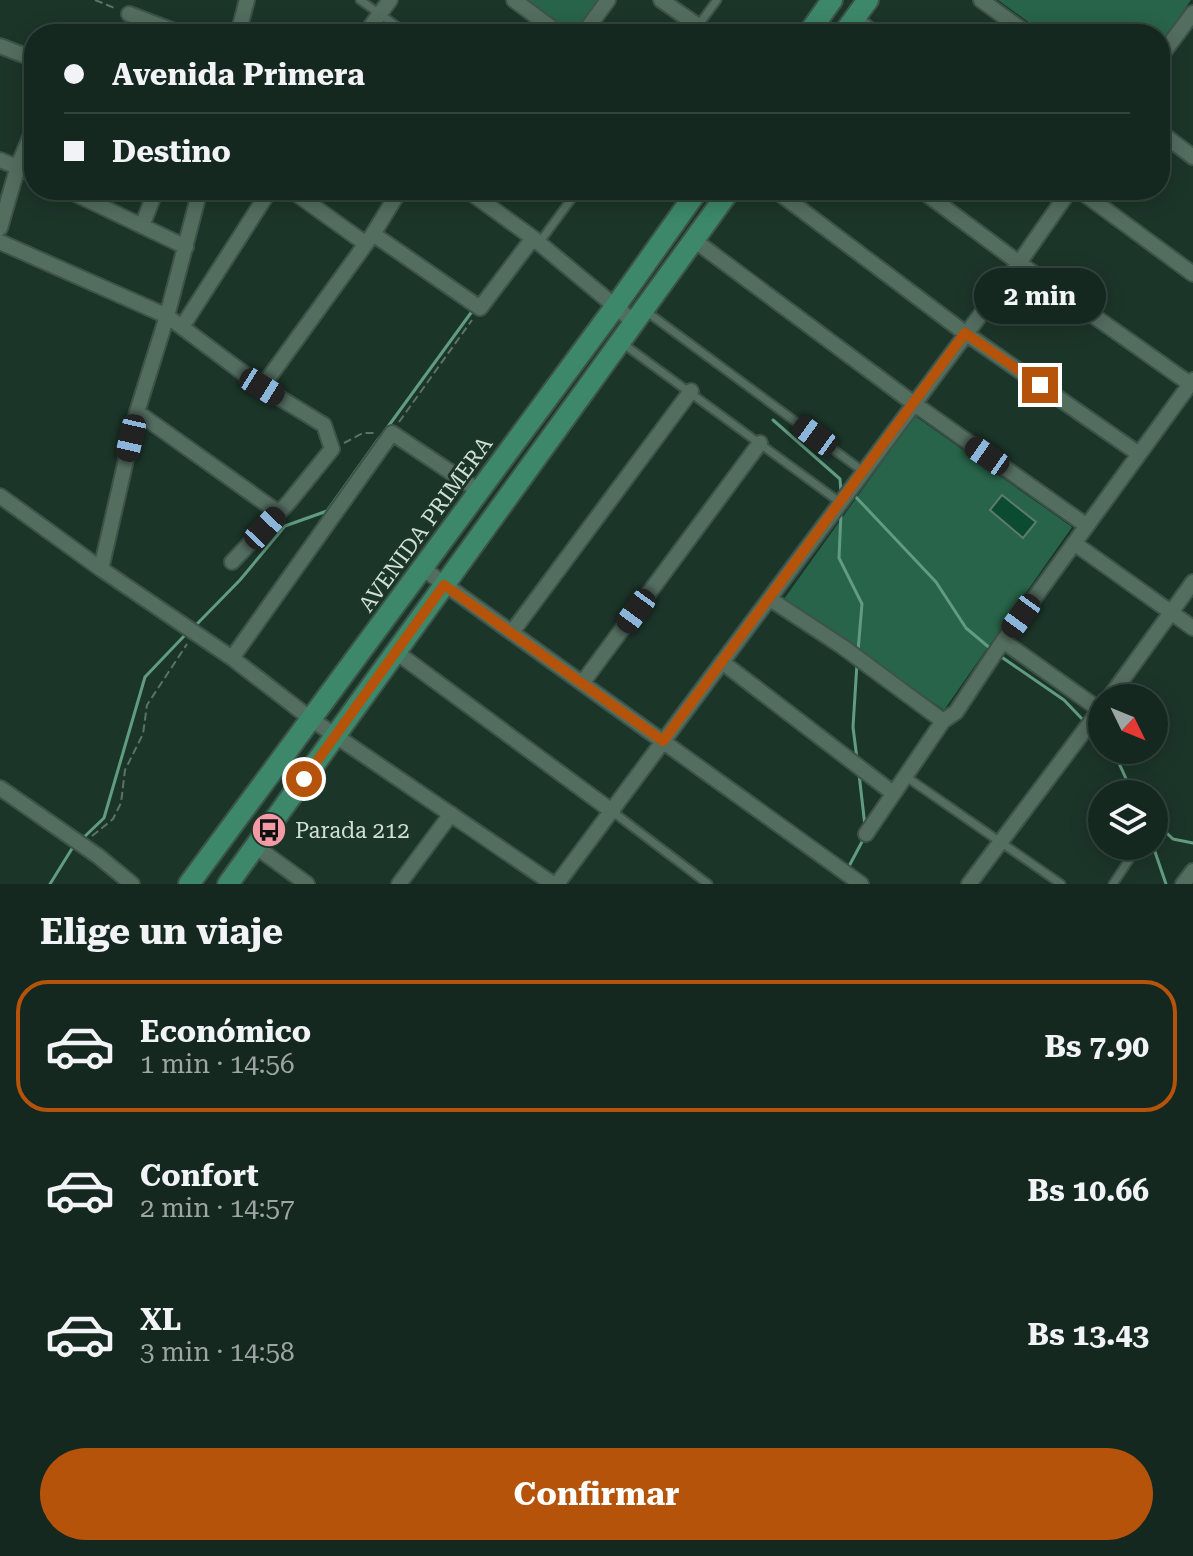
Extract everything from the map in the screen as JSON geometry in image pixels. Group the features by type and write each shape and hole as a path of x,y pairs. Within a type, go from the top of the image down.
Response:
{"main road":[{"path":"815,24 832,0"},
{"path":"850,24 868,0"},
{"name":"AVENIDA PRIMERA","path":"189,884 691,200"},
{"path":"228,884 723,200"}],"street":[{"path":"241,24 247,0"},
{"path":"372,24 390,0"},
{"path":"514,0 546,24"},
{"path":"590,24 608,0"},
{"path":"661,0 691,24"},
{"path":"981,0 1014,24"},
{"path":"1170,44 1193,13"},
{"path":"129,14 156,24"},
{"path":"0,46 24,55"},
{"path":"1170,140 1193,157"},
{"path":"0,228 24,152"},
{"path":"0,160 24,169"},
{"path":"88,200 186,247"},
{"path":"142,226 152,200"},
{"path":"101,569 137,412 167,316 198,200"},
{"path":"182,327 264,200"},
{"path":"307,200 480,308 536,240"},
{"path":"262,387 394,200"},
{"path":"482,200 536,240 615,307 639,316"},
{"path":"788,200 965,333 1139,454"},
{"path":"866,834 943,721 956,712 1003,641 1192,382 1019,263 934,200"},
{"path":"0,496 196,632 311,719 555,884 613,812 1063,200"},
{"path":"1093,200 1193,274"},
{"path":"694,240 913,403 1087,526"},
{"path":"0,242 167,316 262,387 324,425 332,449 279,513 232,562"},
{"path":"512,632 691,391"},
{"path":"137,412 279,513"},
{"path":"232,658 392,433 479,491"},
{"path":"583,682 760,443"},
{"path":"1074,543 1193,628"},
{"path":"422,568 861,884"},
{"path":"1119,684 1193,582"},
{"path":"770,599 843,647 943,721"},
{"path":"1003,641 1088,695"},
{"path":"396,652 613,812"},
{"path":"722,662 893,793"},
{"path":"969,884 1088,726"},
{"path":"0,788 132,884"},
{"path":"399,884 451,814"},
{"path":"255,846 307,884"},
{"path":"1183,884 1193,871"}],"lane":[{"path":"360,0 394,24"},
{"path":"704,24 717,0"},
{"path":"536,240 570,200"},
{"path":"639,316 864,472"},
{"path":"621,341 841,503"},
{"path":"905,776 1061,884"},
{"path":"613,812 708,884"},
{"path":"1113,884 1129,860"}],"path":[{"path":"95,0 129,14"},
{"path":"332,449 363,433 392,433 480,308"},
{"path":"82,845 113,819 121,803 125,770 143,734 147,705 196,632"}],"green space":[{"path":"526,0 599,0 581,24 560,24"},
{"path":"998,0 1191,0 1170,30 1170,24 1031,24"},
{"path":"915,416 1072,527 944,710 784,599"}],"building":[{"path":"1002,495 1036,522 1023,538 990,510"}],"waterway":[{"path":"387,428 473,310"},
{"path":"773,420 840,479 841,493"},
{"path":"196,625 240,580 285,526 327,511 379,438"},
{"path":"853,494 936,582 966,628 991,649"},
{"path":"841,513 839,558 862,604 858,651"},
{"path":"82,839 104,818 145,677 186,634"},
{"path":"1000,656 1064,700 1085,722"},
{"path":"857,663 853,727 857,759"},
{"path":"1119,764 1127,780"},
{"path":"859,774 865,826"},
{"path":"1168,834 1173,839 1193,843"},
{"path":"847,870 864,838"},
{"path":"50,884 73,847"},
{"path":"1158,860 1166,884"}],"place":[{"name":"Parada 212","path":"269,830"}],"route":[{"path":"304,779 444,585 663,741 965,333 1040,385"}]}
